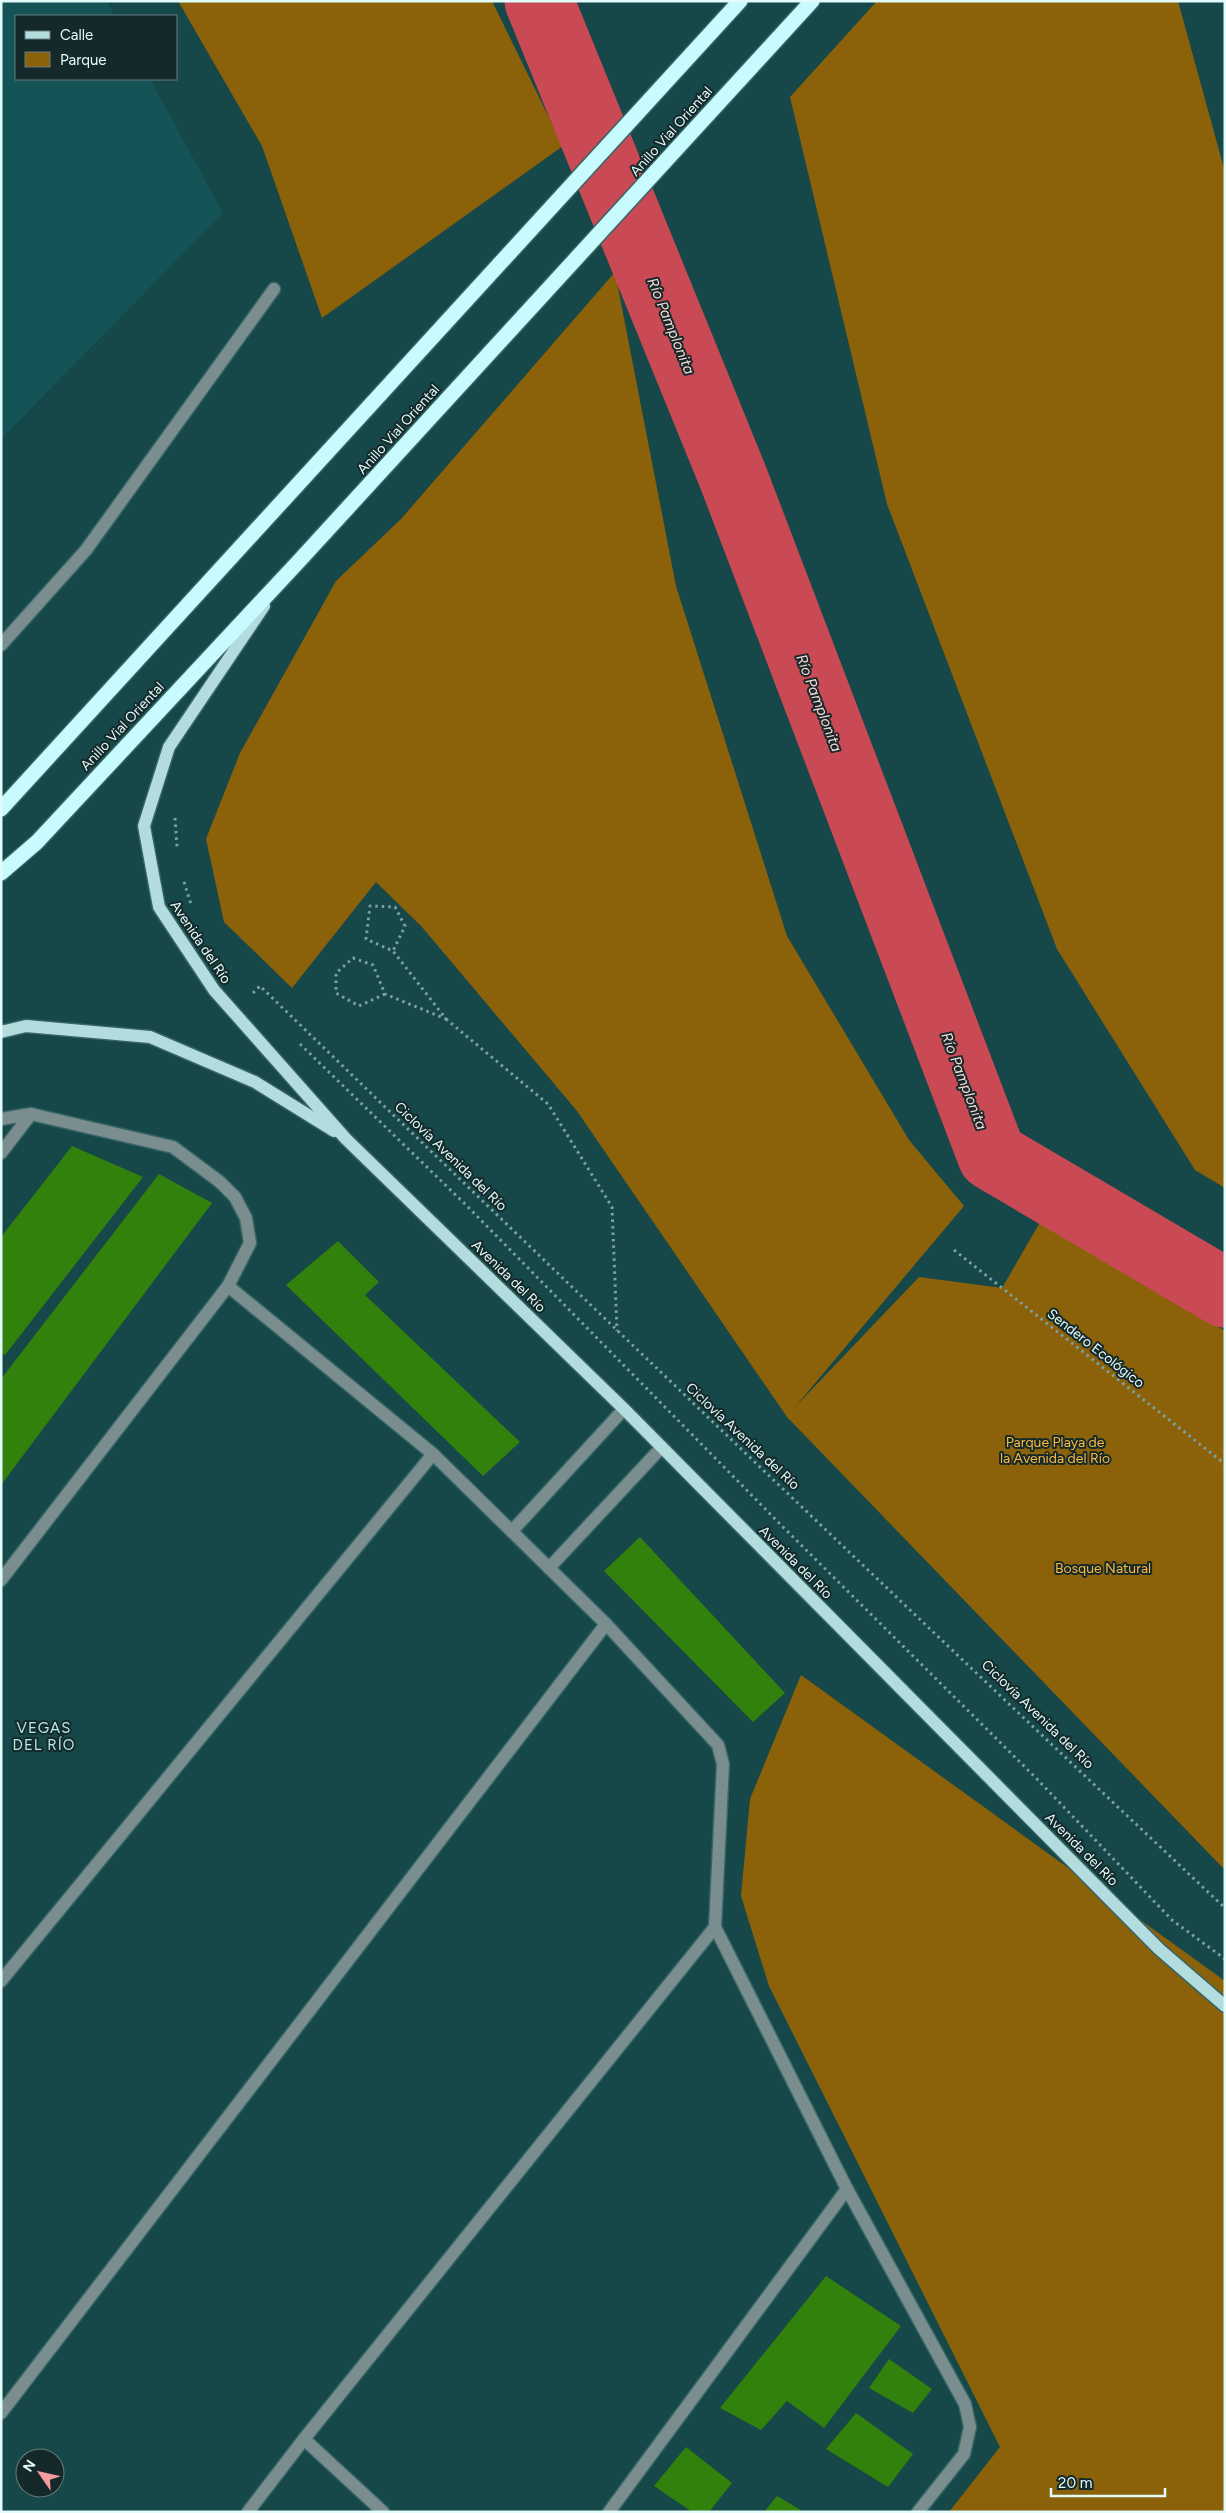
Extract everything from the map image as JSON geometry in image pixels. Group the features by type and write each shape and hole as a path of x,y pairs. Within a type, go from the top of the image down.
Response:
{"highway":[{"path":"1,809 740,1"},
{"name":"Anillo Vial Oriental","path":"1,873 38,842 299,561 812,1"}],"main road":[{"name":"Avenida del Río","path":"285,575 169,747 144,826 159,907 214,990 346,1139 624,1409 1159,1949 1225,2006"},
{"name":"Avenida del Río","path":"1,1032 26,1026 150,1037 255,1082 346,1139"}],"street":[{"path":"1,645 86,550 274,289"},
{"path":"1,1119 31,1114 173,1147 220,1182 235,1196 246,1218 250,1243 228,1286 1,1580"},
{"path":"1,1153 31,1114"},
{"path":"228,1286 433,1454 606,1624 718,1745 723,1764 715,1927 847,2189 965,2404 970,2427 964,2454 918,2512"},
{"path":"512,1532 624,1409"},
{"path":"549,1568 661,1448"},
{"path":"1,1981 433,1454"},
{"path":"1,2413 606,1624"},
{"path":"248,2512 304,2439 715,1927"},
{"path":"609,2512 847,2189"},
{"path":"304,2439 383,2512"}],"path":[{"path":"175,812 178,857"},
{"path":"181,874 193,908"},
{"path":"393,952 405,926 395,907 370,906 366,939 393,952 446,1019 548,1104 612,1207 617,1332"},
{"path":"385,994 360,1006 336,993 336,973 353,958 373,965 385,994 446,1019"},
{"name":"Ciclovía Avenida del Río","path":"250,995 260,986 617,1332 1225,1908"},
{"path":"299,1043 467,1206 783,1527 1036,1778 1172,1920 1225,1959"},
{"name":"Sendero Ecológico","path":"954,1250 1225,1464"}],"shaded area":[{"path":"1,1 107,1 114,15 15,15 15,80 151,80 223,213 1,439"}],"green space":[{"path":"178,1 492,1 563,146 322,318 262,146"},
{"path":"877,1 1178,1 1225,172 1225,1188 1195,1170 1057,949 887,504 790,97"},
{"path":"615,272 676,586 787,936 909,1140 964,1206 795,1407 919,1277 1002,1288 1042,1219 1225,1331 1225,1870 787,1417 577,1111 422,927 376,882 292,988 224,922 206,839 240,753 336,581 401,519"},
{"path":"801,1675 1225,1981 1225,2512 949,2512 1000,2447 769,1986 741,1896 750,1799"}],"building":[{"path":"72,1146 143,1177 5,1355 1,1353 1,1237"},
{"path":"159,1174 212,1203 1,1485 1,1379"},
{"path":"338,1241 379,1282 365,1295 520,1442 483,1476 286,1285"},
{"path":"640,1537 785,1693 753,1722 604,1571"},
{"path":"826,2276 901,2326 824,2428 787,2401 761,2430 720,2408"},
{"path":"889,2359 932,2389 913,2413 869,2388"},
{"path":"856,2413 913,2454 888,2487 826,2449"},
{"path":"686,2447 732,2483 709,2512 692,2512 654,2486"},
{"path":"777,2496 804,2512 764,2512"}],"waterway":[{"name":"Río Pamplonita","path":"539,1 733,477 992,1156 1225,1293"}],"district":[{"name":"VEGAS DEL RÍO","path":"44,1736"}],"park label":[{"name":"Parque Playa de la Avenida del Río","path":"1055,1450"},
{"name":"Bosque Natural","path":"1103,1568"}]}
